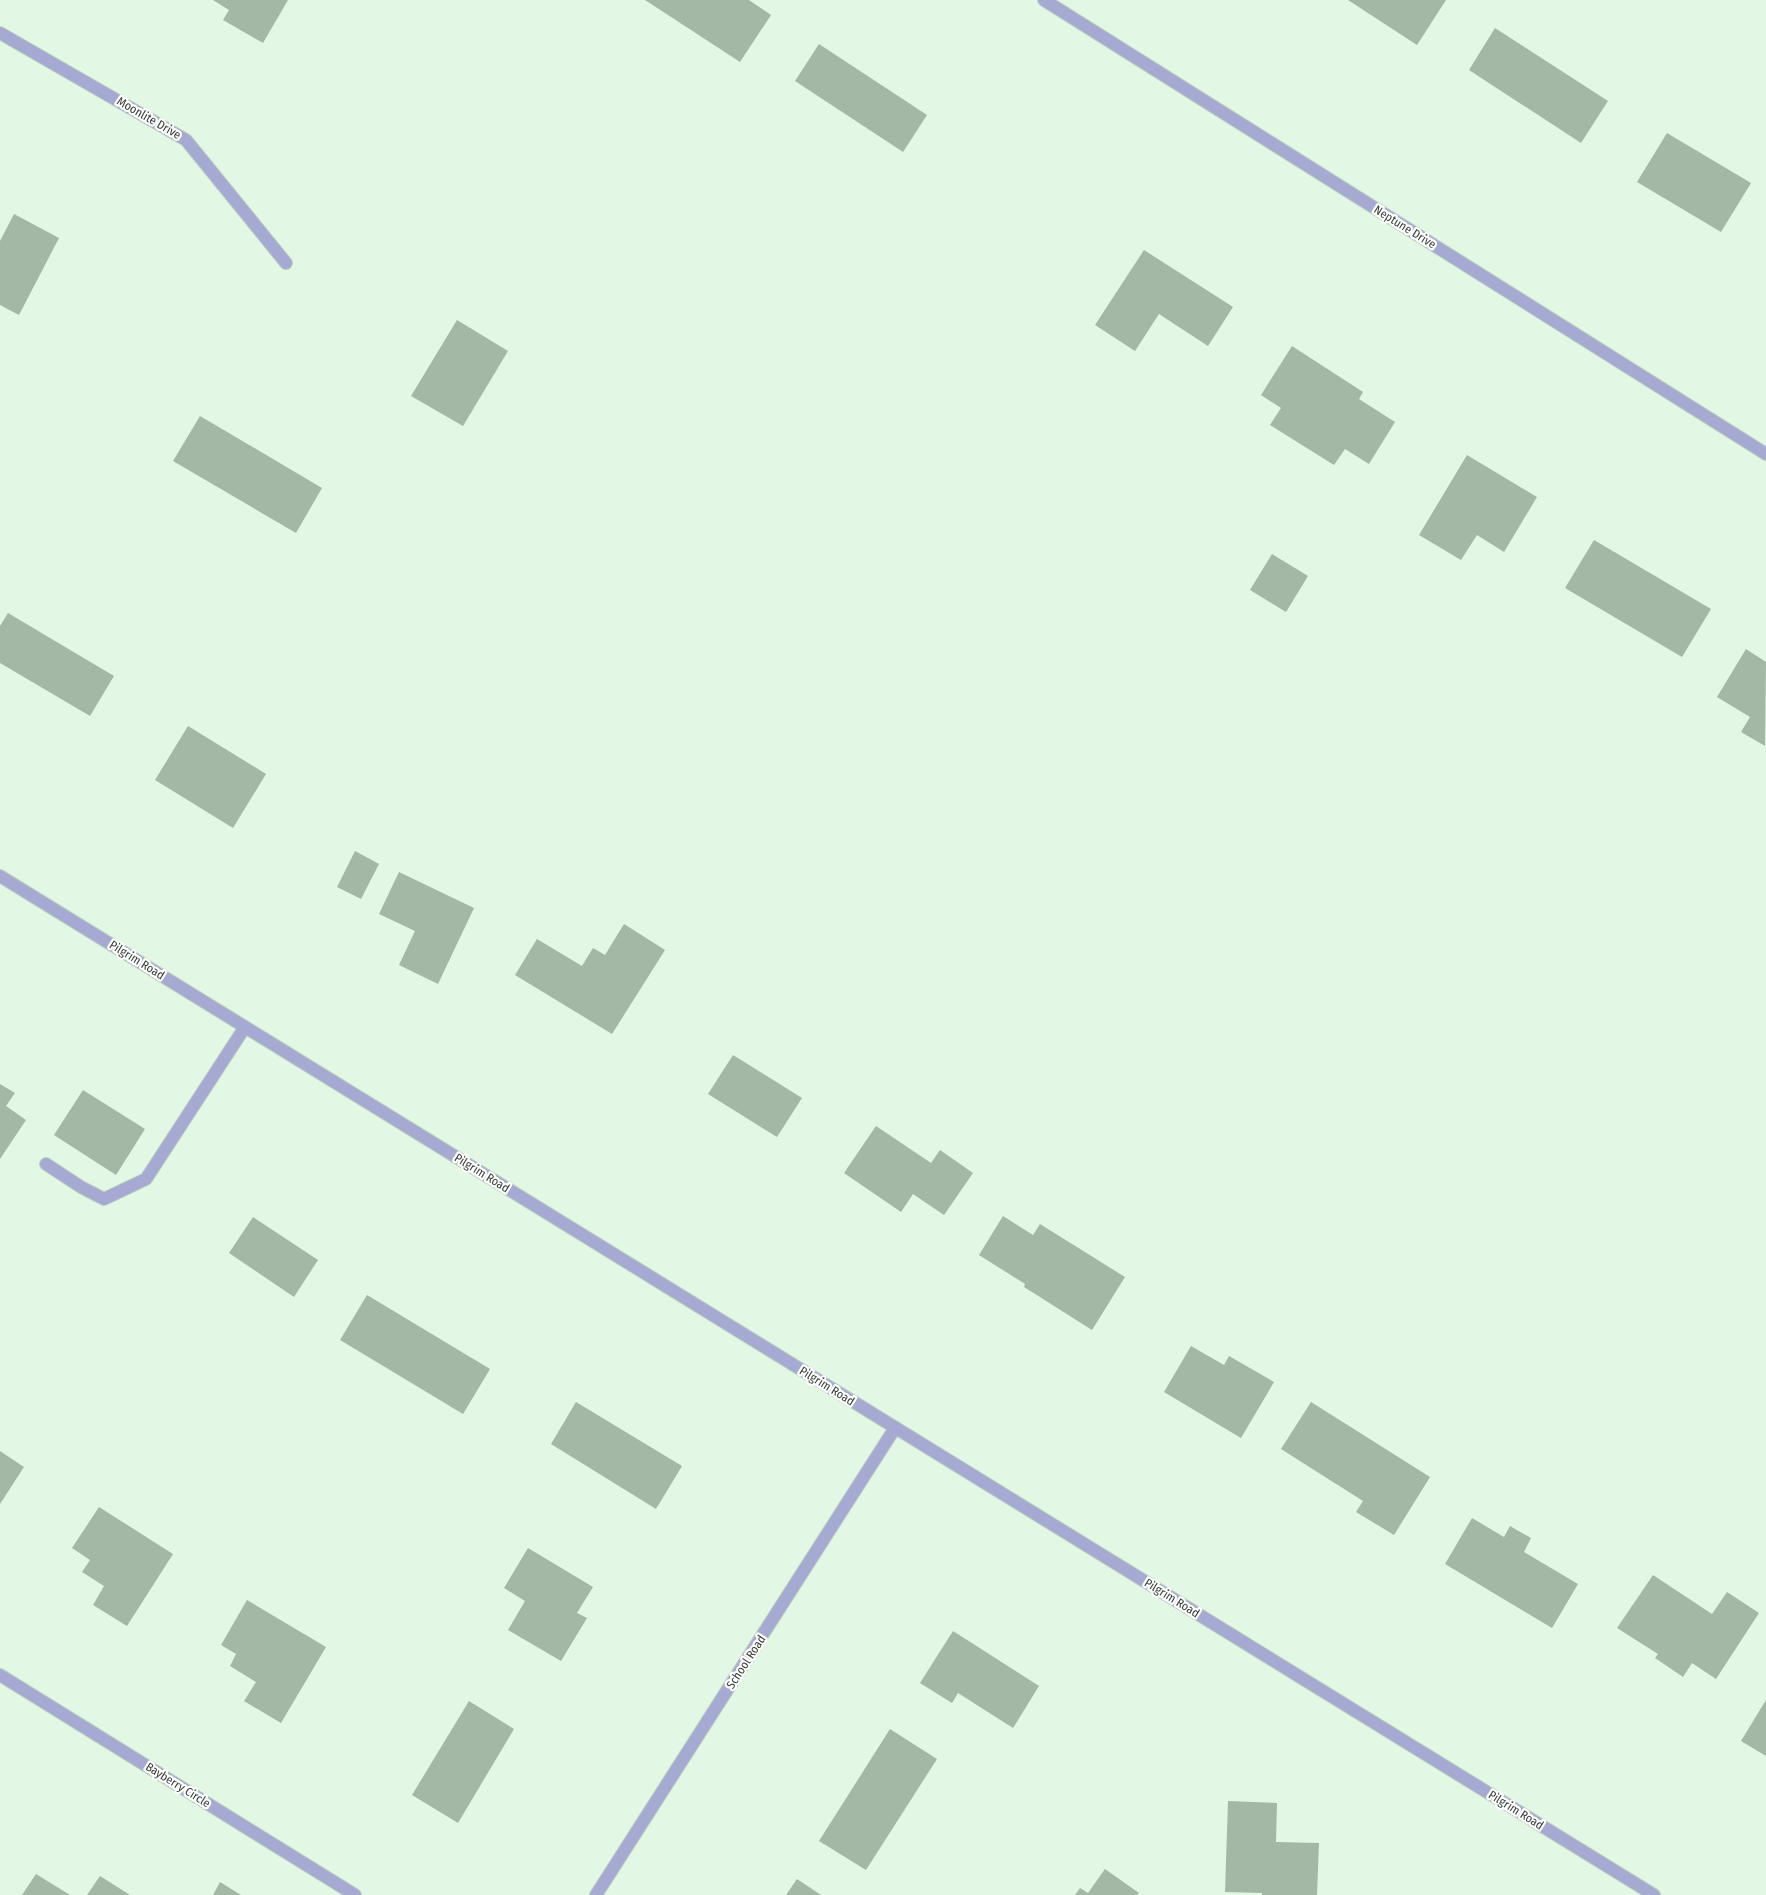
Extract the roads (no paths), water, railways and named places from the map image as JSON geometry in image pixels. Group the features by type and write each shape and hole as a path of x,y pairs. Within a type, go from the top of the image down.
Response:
{"street":[{"name":"Neptune Drive","path":"1044,0 1766,454"},
{"name":"Moonlite Drive","path":"0,33 186,140 286,263"},
{"name":"Pilgrim Road","path":"0,876 1654,1895"},
{"path":"46,1164 81,1187 104,1199 146,1178 245,1027"},
{"name":"School Road","path":"596,1895 895,1428"},
{"name":"Bayberry Circle","path":"0,1675 356,1895"}]}
